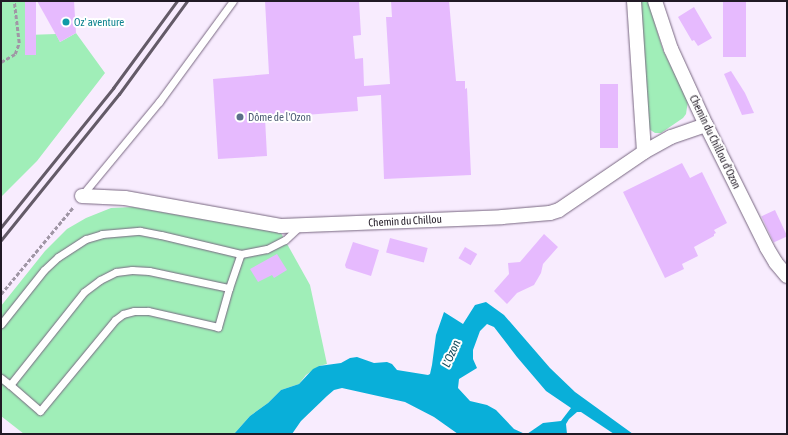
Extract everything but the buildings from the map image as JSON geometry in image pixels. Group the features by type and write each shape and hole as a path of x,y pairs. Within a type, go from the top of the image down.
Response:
{"street":[{"path":"634,1 644,152"},
{"name":"Chemin du Chillou d'Ozon","path":"655,1 671,49 706,126 767,248 776,263 787,276"},
{"name":"Chemin du Chillou","path":"82,196 125,198 281,226 502,217 550,212 559,210 644,152 671,137 706,126"}],"lane":[{"path":"82,196 150,114 233,1"},
{"path":"1,324 44,270 58,257 86,239 102,234 140,231 161,234 241,254 267,249 285,240 301,226"},
{"path":"1,378 40,411 115,320 123,314 134,311 148,312 218,327 229,288 241,254"},
{"path":"10,385 84,292 100,280 116,272 132,270 149,271 229,288"}],"path":[{"path":"1,62 15,54 19,43 14,1"},
{"path":"1,294 82,196"}],"green space":[{"path":"1,1 25,1 27,35 56,34 60,42 76,33 105,73 37,161 1,197"},
{"path":"640,1 648,1 663,50 688,101 686,114 683,118 661,133 655,133 649,129"},
{"path":"133,207 281,233 310,285 327,364 319,366 306,375 299,384 281,390 268,403 250,416 234,434 24,434 1,416 1,306 45,251 67,229 86,218 111,208"}],"water":[{"name":"L'Ozon","path":"486,302 504,315 550,368 575,392 633,434 614,434 581,412 577,412 566,424 567,434 527,434 543,423 561,421 571,408 546,391 494,327 487,324 480,331 473,350 473,359 477,368 459,379 458,388 470,401 487,405 496,410 514,429 525,434 458,434 434,417 405,402 342,388 334,390 327,396 301,421 292,434 234,434 250,416 268,403 281,390 299,384 313,369 319,366 341,363 350,358 357,357 374,363 387,362 392,364 397,370 428,375 430,374 436,335 444,312 463,324 475,305"}],"railway":[{"path":"1,227 113,88 177,1"},
{"path":"1,240 119,94 187,1"}],"place":[{"name":"Oz' aventure","path":"66,22"},
{"name":"Dôme de l'Ozon","path":"240,117"}]}
